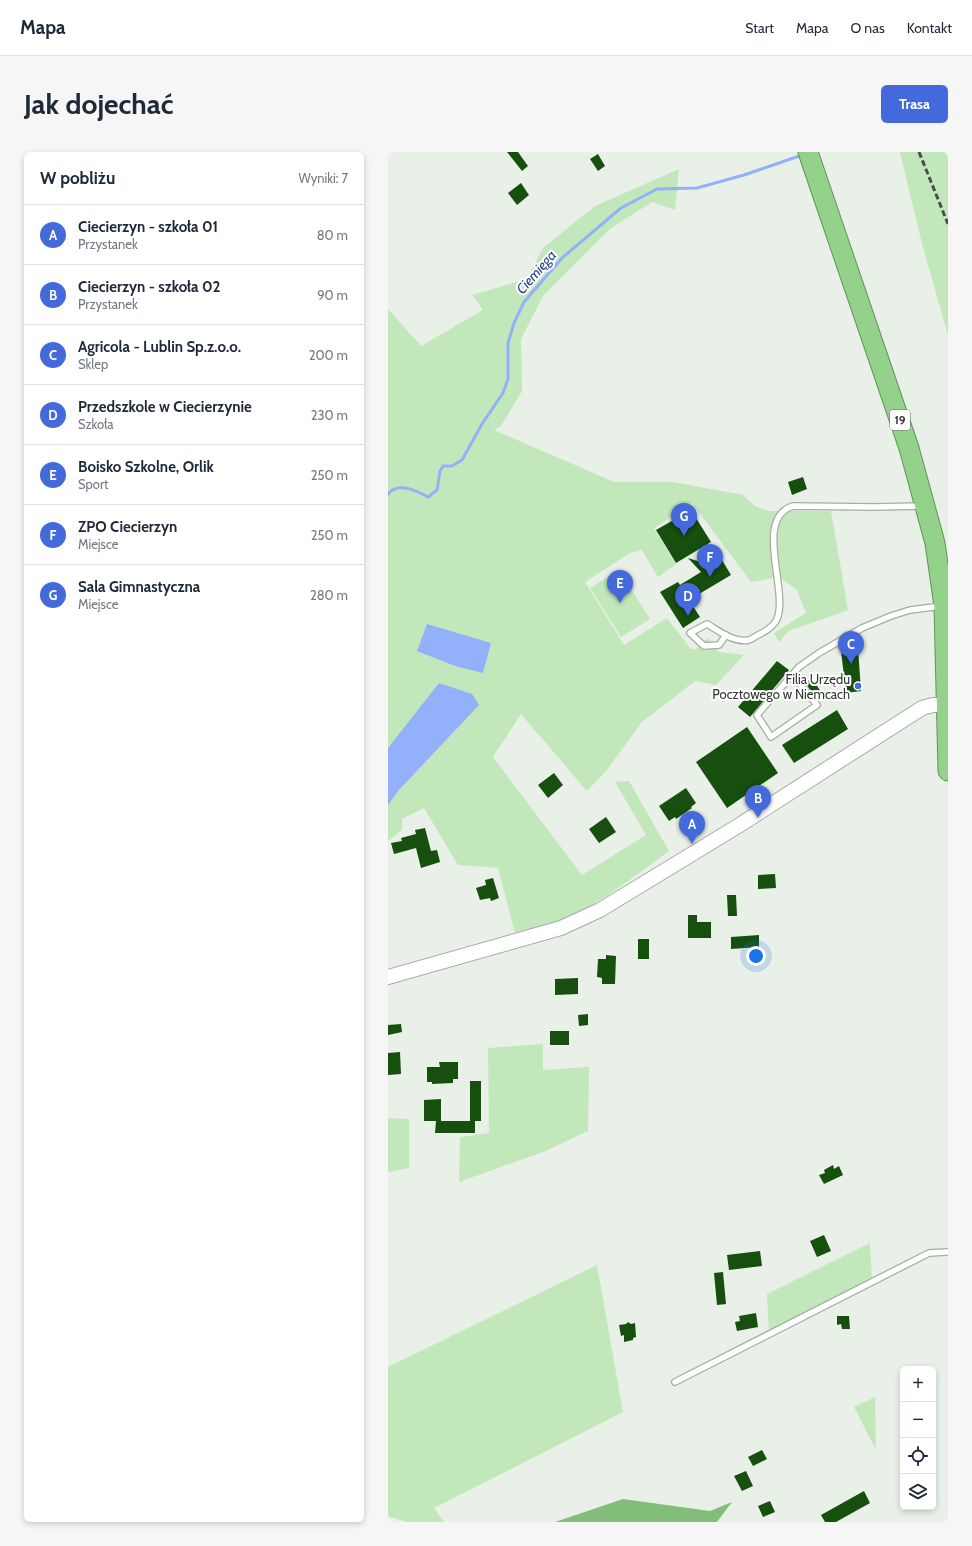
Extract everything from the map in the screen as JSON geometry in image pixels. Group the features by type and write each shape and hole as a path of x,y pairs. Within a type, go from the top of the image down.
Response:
{"highway":[{"name":"19","path":"808,152 904,434 941,560 944,606 948,771"}],"street":[{"path":"388,978 542,934 579,921 600,910 738,826 922,708 947,705"}],"lane":[{"path":"726,635 719,645 704,646 690,633 707,624 732,638 748,640 767,631 777,619 780,603 773,548 776,522 780,515 789,507 926,506"},
{"path":"792,675 817,705 771,737 757,715 792,675 799,667 819,653 862,628 910,610 944,606"},
{"path":"675,1382 929,1254 948,1252"}],"green space":[{"path":"900,152 948,152 948,335 922,244"},
{"path":"679,169 675,210 652,202 611,228 543,296 521,339 522,391 501,426 494,430 614,482 673,482 743,495 755,506 769,511 831,511 848,610 789,631 779,642 774,633 806,613 797,590 779,577 751,582 692,503 654,528 676,564 658,577 642,550 630,553 585,582 624,645 667,618 691,649 695,649 708,638 719,652 744,655 716,685 695,681 642,722 606,771 587,791 521,714 493,757 582,875 646,835 615,782 629,781 669,851 619,888 580,912 554,923 515,933 498,868 458,865 424,808 402,819 402,830 388,841 388,309 421,346 483,310 472,295 527,279 543,248 595,206"},
{"path":"619,570 650,619 621,637 590,588"},
{"path":"543,1044 543,1070 589,1067 588,1131 543,1152 459,1182 460,1137 489,1133 488,1048"},
{"path":"388,1118 409,1119 409,1168 388,1172"},
{"path":"870,1243 872,1279 769,1332 767,1294"},
{"path":"597,1265 623,1412 434,1508 444,1522 407,1522 388,1516 388,1367"},
{"path":"875,1397 876,1450 854,1407"},
{"path":"623,1499 710,1511 732,1502 717,1522 555,1522"}],"water":[{"path":"427,624 491,643 483,673 455,666 417,651"},
{"path":"439,683 472,694 479,705 398,791 388,805 388,748"}],"building":[{"path":"507,152 518,152 528,166 522,171"},
{"path":"598,154 605,166 598,171 590,159"},
{"path":"521,183 529,195 517,205 508,193"},
{"path":"803,477 807,489 792,495 788,482"},
{"path":"691,510 711,542 676,563 656,530"},
{"path":"688,558 704,563 708,568 722,560 731,575 689,600 700,617 683,628 660,592 678,582 680,585 701,572"},
{"path":"858,648 861,691 846,693 841,651"},
{"path":"777,661 789,670 750,717 738,707"},
{"path":"812,678 821,692 815,696 805,683"},
{"path":"837,710 848,729 794,763 782,745"},
{"path":"747,727 778,773 727,808 696,762"},
{"path":"554,773 563,785 548,798 538,785"},
{"path":"686,788 696,803 691,807 692,808 676,819 675,817 669,821 659,806"},
{"path":"606,817 616,832 599,843 589,829"},
{"path":"425,828 431,851 437,850 440,862 421,868 416,848 394,854 391,843 402,841 401,838 416,834 415,830"},
{"path":"775,874 776,888 758,889 758,875"},
{"path":"493,878 499,898 491,901 490,898 480,900 476,888 486,885 485,880"},
{"path":"727,895 736,895 737,916 728,916"},
{"path":"688,915 697,915 697,922 711,922 711,938 688,938"},
{"path":"759,935 759,947 731,949 731,937"},
{"path":"638,939 649,939 649,959 638,959"},
{"path":"606,955 616,956 615,984 602,984 602,978 597,977 598,959 606,959"},
{"path":"578,978 578,994 555,995 555,979"},
{"path":"588,1014 588,1025 579,1026 578,1015"},
{"path":"401,1024 402,1032 388,1035 388,1025"},
{"path":"550,1031 569,1031 569,1045 550,1045"},
{"path":"400,1052 401,1074 388,1075 388,1053"},
{"path":"439,1062 458,1062 458,1079 453,1079 453,1083 432,1084 432,1082 427,1082 427,1067 440,1067"},
{"path":"470,1081 481,1081 481,1121 470,1121"},
{"path":"441,1099 441,1121 475,1121 475,1133 435,1133 436,1121 424,1121 424,1100"},
{"path":"833,1165 834,1169 839,1166 843,1175 824,1184 819,1175 825,1173 824,1170"},
{"path":"824,1235 831,1251 817,1257 810,1241"},
{"path":"760,1251 762,1266 729,1270 727,1255"},
{"path":"723,1272 726,1304 717,1305 714,1273"},
{"path":"756,1313 758,1327 737,1331 735,1322 740,1321 739,1316"},
{"path":"837,1316 849,1316 850,1329 842,1329 841,1324 837,1325"},
{"path":"628,1322 631,1324 635,1323 636,1337 633,1338 633,1340 624,1342 624,1335 621,1336 619,1325 626,1324"},
{"path":"762,1450 767,1459 753,1466 748,1457"},
{"path":"746,1471 753,1486 742,1491 734,1476"},
{"path":"864,1491 870,1503 836,1522 825,1522 821,1515"},
{"path":"770,1501 775,1512 763,1517 758,1506"}],"waterway":[{"name":"Ciemięga","path":"388,494 397,488 408,488 428,497 437,490 440,471 443,466 452,466 462,460 482,424 503,393 508,379 508,343 514,323 524,302 562,258 621,208 657,189 697,188 744,175 802,155"}],"railway":[{"path":"919,152 948,224"}],"place":[{"name":"Sala Gimnastyczna","path":"684,536"},
{"name":"ZPO Ciecierzyn","path":"710,577"},
{"name":"Boisko Szkolne, Orlik","path":"620,603"},
{"name":"Przedszkole w Ciecierzynie","path":"688,616"},
{"name":"Agricola - Lublin Sp.z.o.o.","path":"851,664"},
{"name":"Filia Urzędu Pocztowego w Niemcach","path":"858,686"},
{"name":"Ciecierzyn - szkoła 02","path":"758,818"},
{"name":"Ciecierzyn - szkoła 01","path":"692,844"}]}
